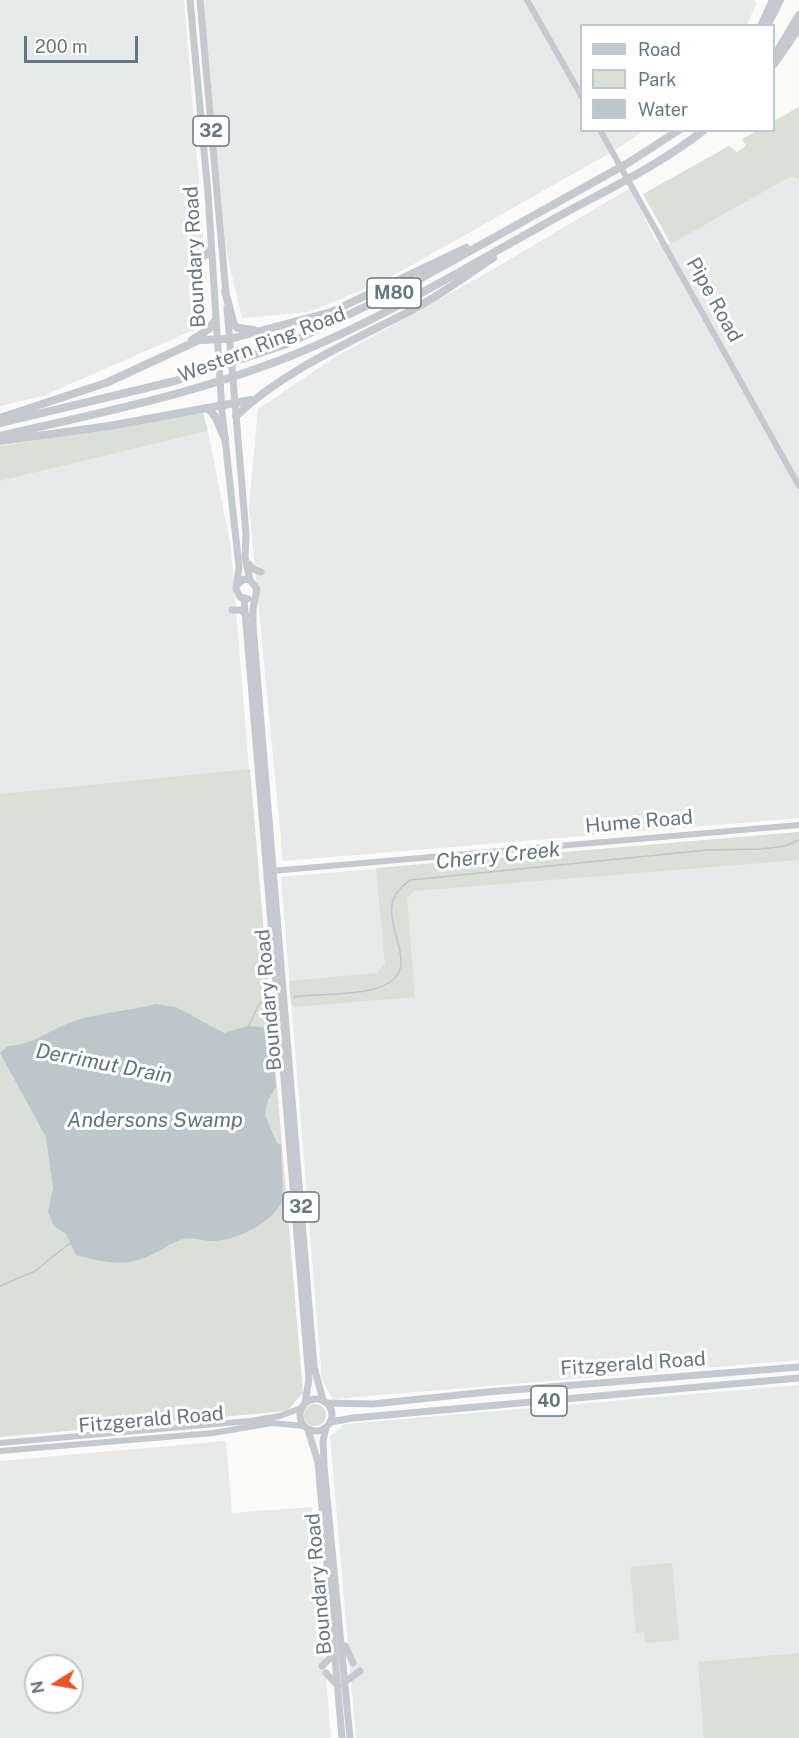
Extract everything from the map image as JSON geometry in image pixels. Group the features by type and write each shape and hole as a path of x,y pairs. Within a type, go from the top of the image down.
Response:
{"highway":[{"path":"762,24 774,0"},
{"path":"768,24 780,0"},
{"path":"775,55 799,15"},
{"path":"775,63 799,28"},
{"name":"Western Ring Road","path":"0,423 204,372 242,360 358,312 616,170 676,132"},
{"name":"Western Ring Road","path":"0,436 157,400 243,374 292,356 368,321 621,181 701,132"},
{"path":"0,418 93,387 199,340 230,339 341,308 511,227"},
{"path":"0,441 248,401 329,353 423,304 531,231"},
{"path":"225,291 234,326 245,330 267,329"},
{"path":"151,362 206,331 215,321"},
{"path":"236,416 268,391"},
{"path":"208,408 216,418 225,440"}],"main road":[{"name":"Boundary Road","path":"190,0 211,248 216,340 239,567 238,584"},
{"name":"Boundary Road","path":"200,0 236,404 245,557 250,580"},
{"path":"209,110 216,120 211,131"},
{"path":"196,261 206,255 211,248"},
{"path":"245,557 252,570 261,572"},
{"path":"238,584 244,579 250,580"},
{"name":"32","path":"250,580 257,587 254,596"},
{"name":"32","path":"238,584 237,593 244,599"},
{"name":"Boundary Road","path":"254,596 253,625 274,870 309,1379 303,1405"},
{"path":"244,599 254,596"},
{"name":"Boundary Road","path":"244,599 266,871 282,1012 314,1367 325,1402"},
{"path":"232,610 241,610 247,616"},
{"name":"Fitzgerald Road","path":"325,1402 373,1404 546,1387 799,1367"},
{"name":"Fitzgerald Road","path":"328,1425 353,1418 799,1378"},
{"path":"546,1387 548,1401"},
{"name":"40","path":"303,1405 315,1399 325,1402"},
{"path":"325,1402 331,1410 328,1425"},
{"path":"303,1405 299,1415 306,1428"},
{"name":"Boundary Road","path":"328,1425 323,1457 341,1642 342,1738"},
{"name":"40","path":"306,1428 317,1431 328,1425"},
{"name":"Boundary Road","path":"306,1428 318,1462 335,1653 350,1738"},
{"path":"341,1642 353,1663"},
{"path":"335,1653 324,1670 341,1684 360,1671"}],"street":[{"path":"527,0 580,93"},
{"name":"Pipe Road","path":"601,132 799,486"},
{"name":"Hume Road","path":"266,871 799,825"},
{"name":"Fitzgerald Road","path":"0,1443 250,1421 290,1414 303,1405"},
{"name":"Fitzgerald Road","path":"0,1451 213,1433 272,1423 306,1428"}],"shaded area":[{"path":"0,0 184,0 203,230 204,318 194,330 43,396 0,406"},
{"path":"203,0 754,0 756,4 747,24 580,24 580,132 642,132 619,148 380,283 309,312 242,318 226,250"},
{"path":"790,177 799,179 799,818 283,861 249,506 258,409 332,359 497,267 630,188 656,241 671,244"},
{"path":"208,431 231,548 249,770 0,795 0,481"},
{"path":"799,832 799,1360 333,1399 322,1381 281,877"},
{"path":"799,1385 799,1738 356,1738 330,1436 345,1424"},
{"path":"226,1441 232,1513 312,1507 331,1738 0,1738 0,1461"}],"green space":[{"path":"799,107 799,179 790,177 671,244 643,194 729,146 737,152 746,146 742,139 755,132 775,132 775,120"},
{"path":"203,413 208,431 0,481 0,446"},
{"path":"250,769 303,1393 287,1411 0,1437 0,794"},
{"path":"799,832 799,860 414,891 407,899 415,997 294,1007 291,1004 289,981 377,973 385,964 376,868"},
{"path":"315,1404 323,1407 326,1415 323,1423 315,1426 307,1423 304,1415 307,1407"},
{"path":"672,1563 679,1640 645,1643 644,1632 636,1633 630,1567"},
{"path":"799,1653 799,1738 704,1738 698,1662"}],"water":[{"name":"Andersons Swamp","path":"156,1004 176,1007 224,1033 248,1026 269,1028 276,1087 268,1100 265,1115 277,1143 281,1145 283,1199 279,1207 264,1222 255,1228 226,1239 212,1241 184,1239 145,1258 126,1262 107,1262 76,1255 66,1234 54,1226 48,1212 53,1188 46,1137 0,1053 8,1046 32,1041 79,1020"}],"waterway":[{"name":"Cherry Creek","path":"294,997 370,990 390,982 399,972 401,960 392,919 392,905 397,892 411,880 707,850 761,849 785,846 799,840"},
{"name":"Cherry Creek","path":"249,1026 259,1004 271,997"},
{"name":"Cherry Creek","path":"0,1286 35,1271 70,1243"}],"water label":[{"name":"Derrimut Drain","path":"104,1064"}]}
